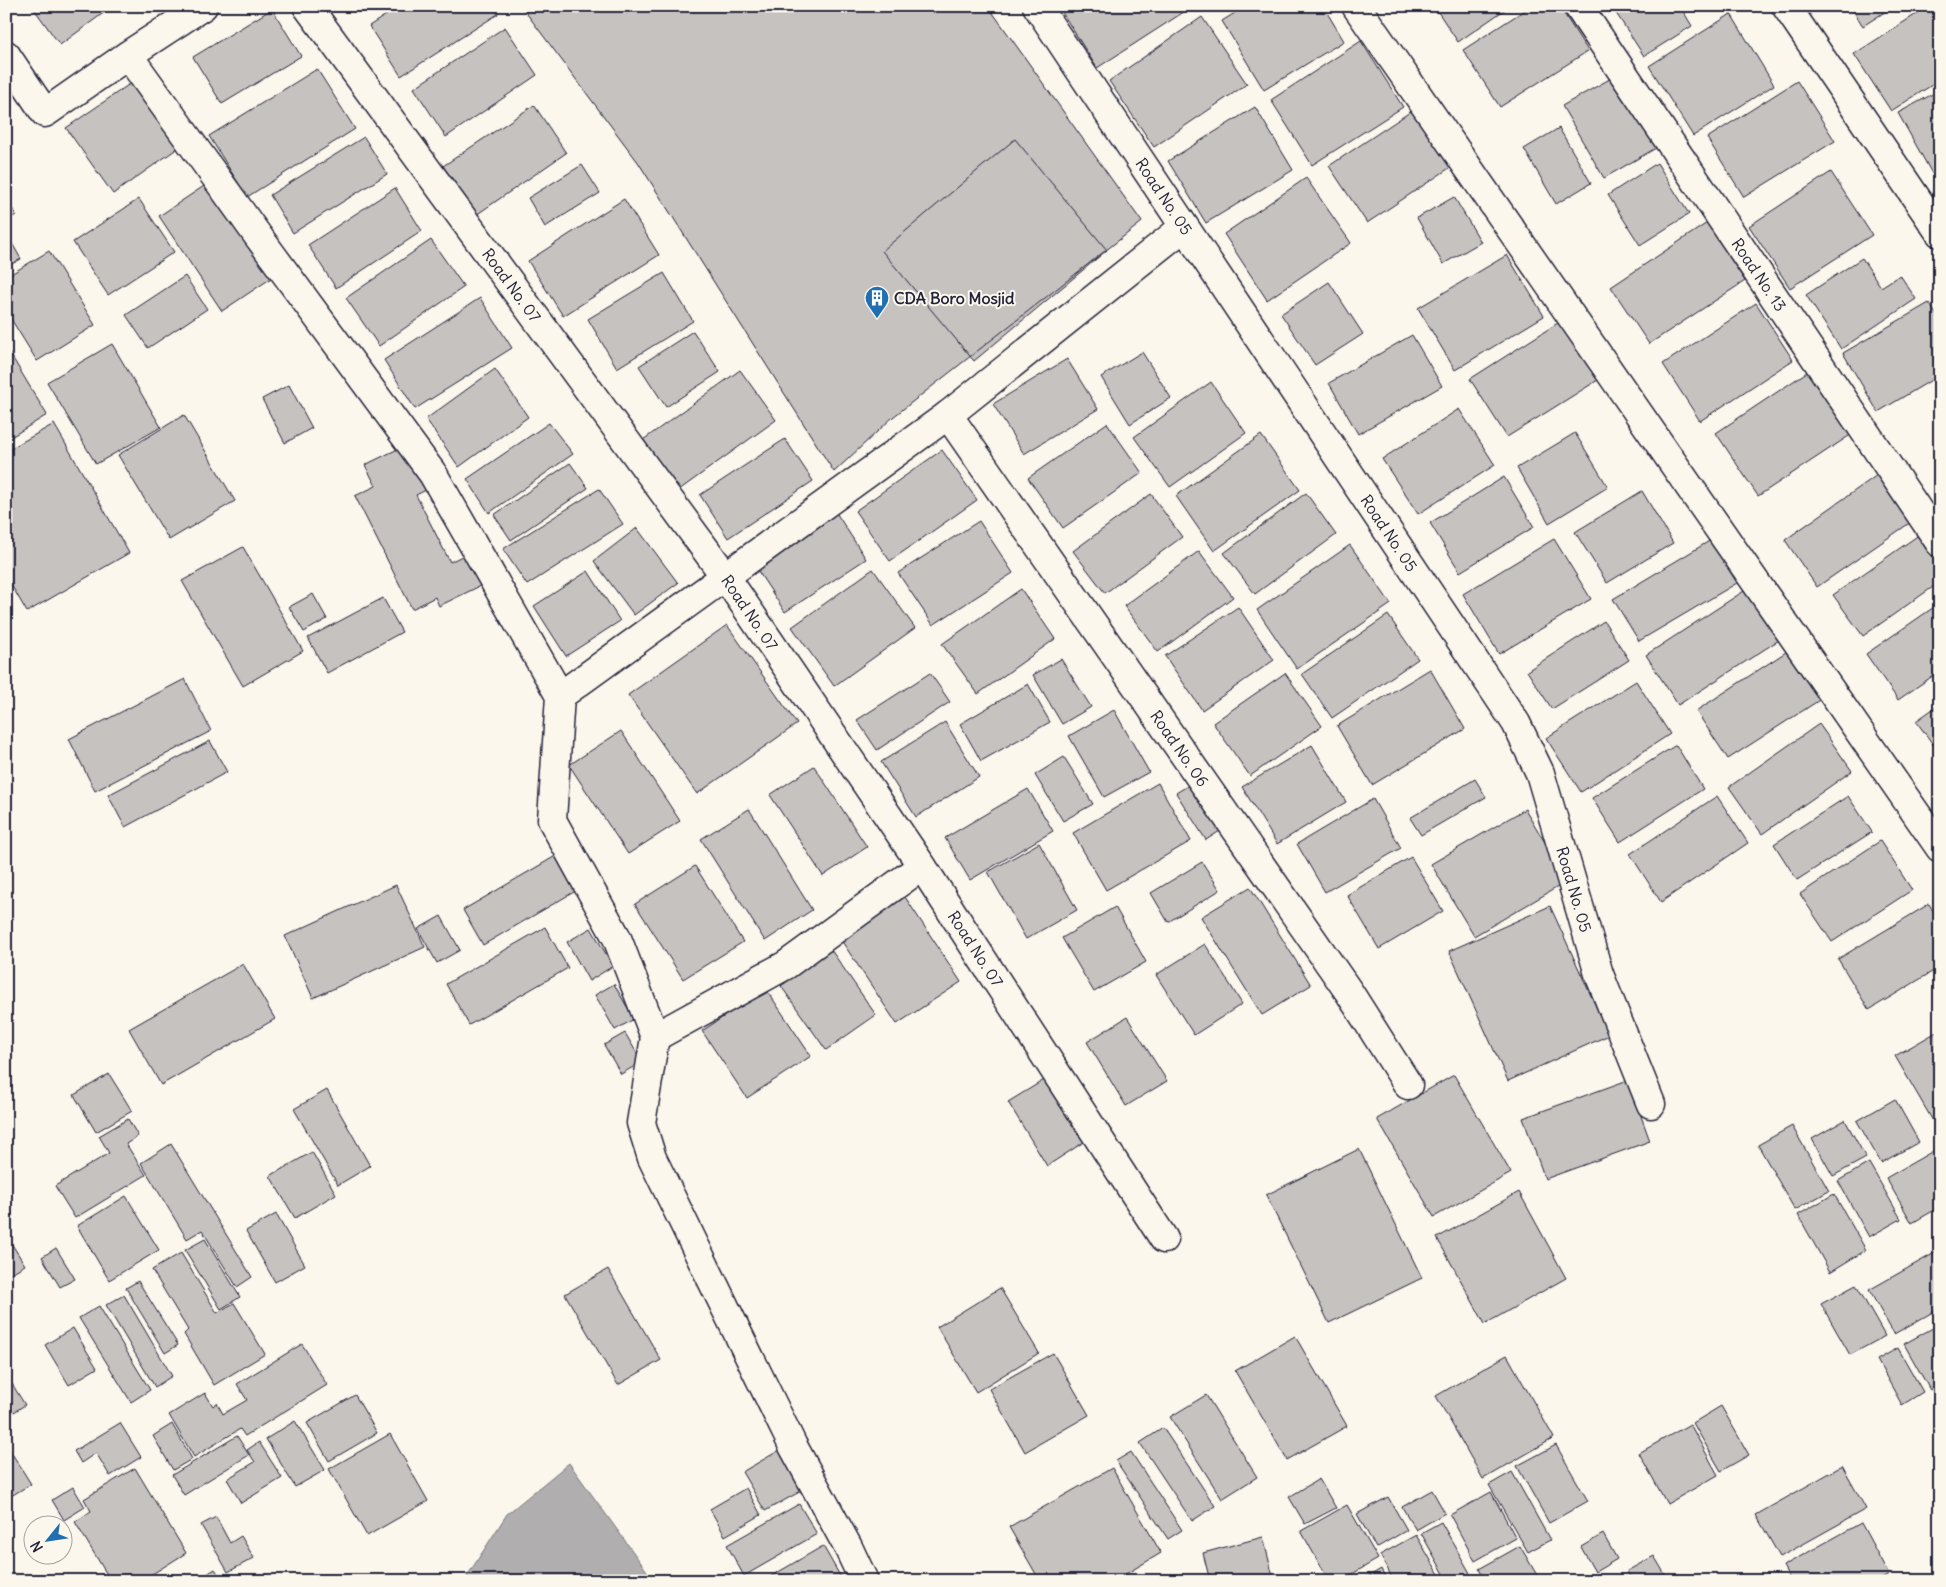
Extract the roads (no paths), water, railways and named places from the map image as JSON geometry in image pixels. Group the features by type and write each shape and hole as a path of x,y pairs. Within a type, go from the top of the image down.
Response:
{"street":[{"path":"6,55 45,113 203,6"},
{"name":"Road No. 07","path":"307,6 725,576 922,866 1164,1239"},
{"name":"Road No. 05","path":"1037,6 1516,723 1540,772 1599,974 1651,1104"},
{"path":"1356,6 1940,848"},
{"name":"Road No. 13","path":"1578,6 1940,542"},
{"path":"1786,6 1940,233"},
{"path":"128,55 433,474 560,696 552,820 617,938 655,1037 641,1123 652,1158 794,1446 848,1546 864,1581"},
{"path":"560,696 948,415 1184,227"},
{"name":"Road No. 06","path":"948,415 1349,992 1408,1085"},
{"path":"655,1037 786,965 922,866"}],"place":[{"name":"CDA Boro Mosjid","path":"877,319"}]}
